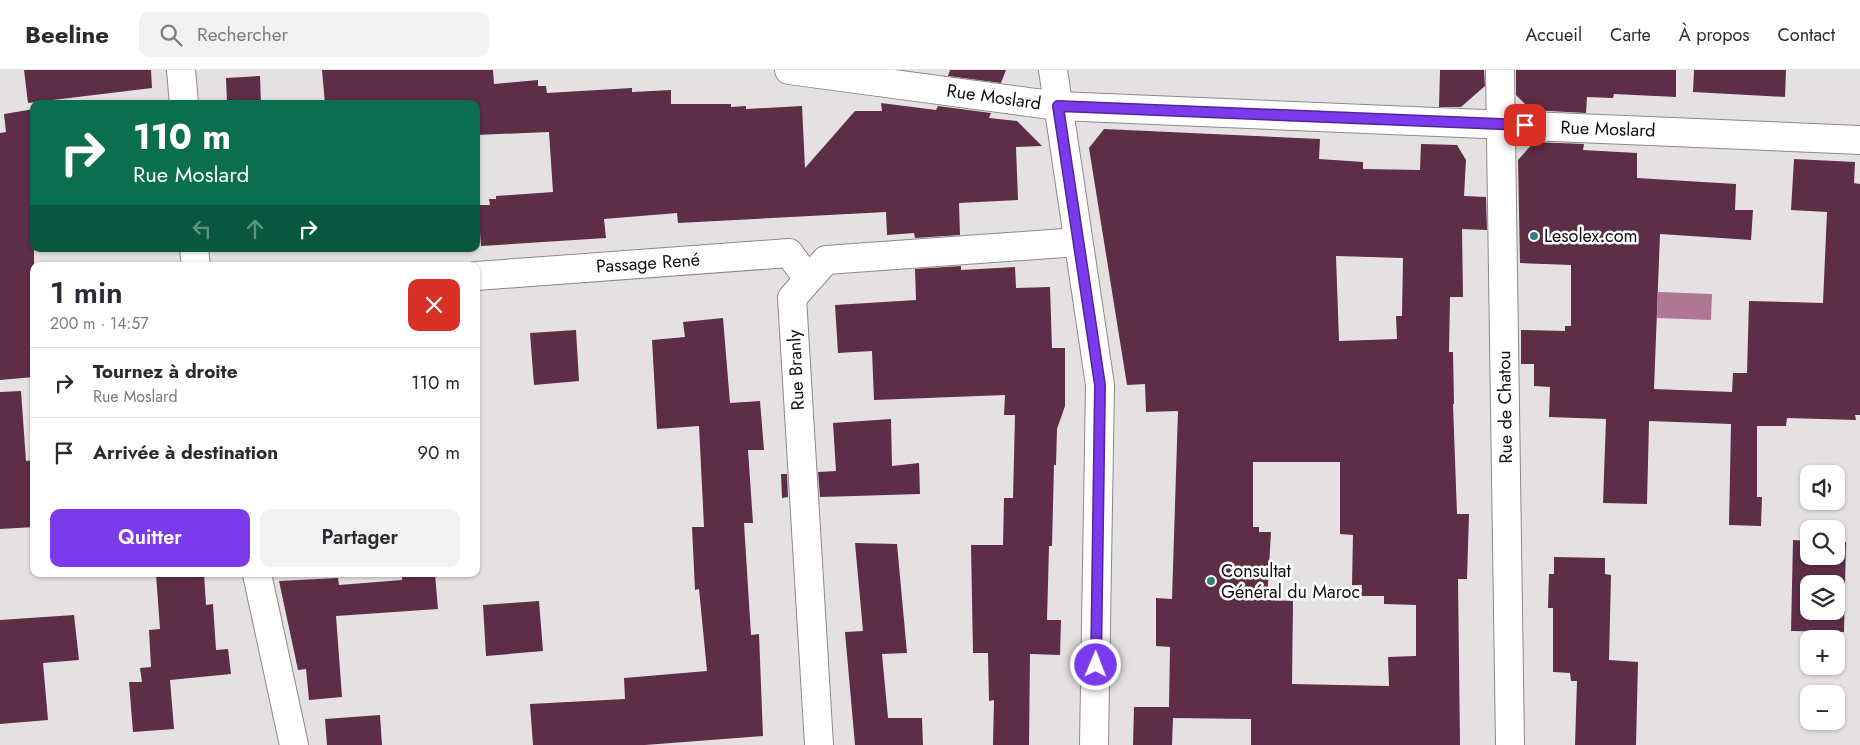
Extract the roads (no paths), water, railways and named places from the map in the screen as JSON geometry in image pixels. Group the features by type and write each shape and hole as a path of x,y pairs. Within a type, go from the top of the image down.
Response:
{"street":[{"path":"182,70 184,100"},
{"name":"Rue Moslard","path":"789,70 1058,106 1860,140"},
{"path":"1052,70 1100,385 1094,745"},
{"name":"Rue de Chatou","path":"1500,70 1510,745"},
{"name":"Rue Branly","path":"819,745 792,298 826,260 1078,242"},
{"name":"Passage René","path":"480,276 789,253 808,278"},
{"path":"258,577 294,745"}],"place":[{"name":"Lesolex.com","path":"1534,236"},
{"name":"Consultat Général du Maroc","path":"1211,581"}]}
